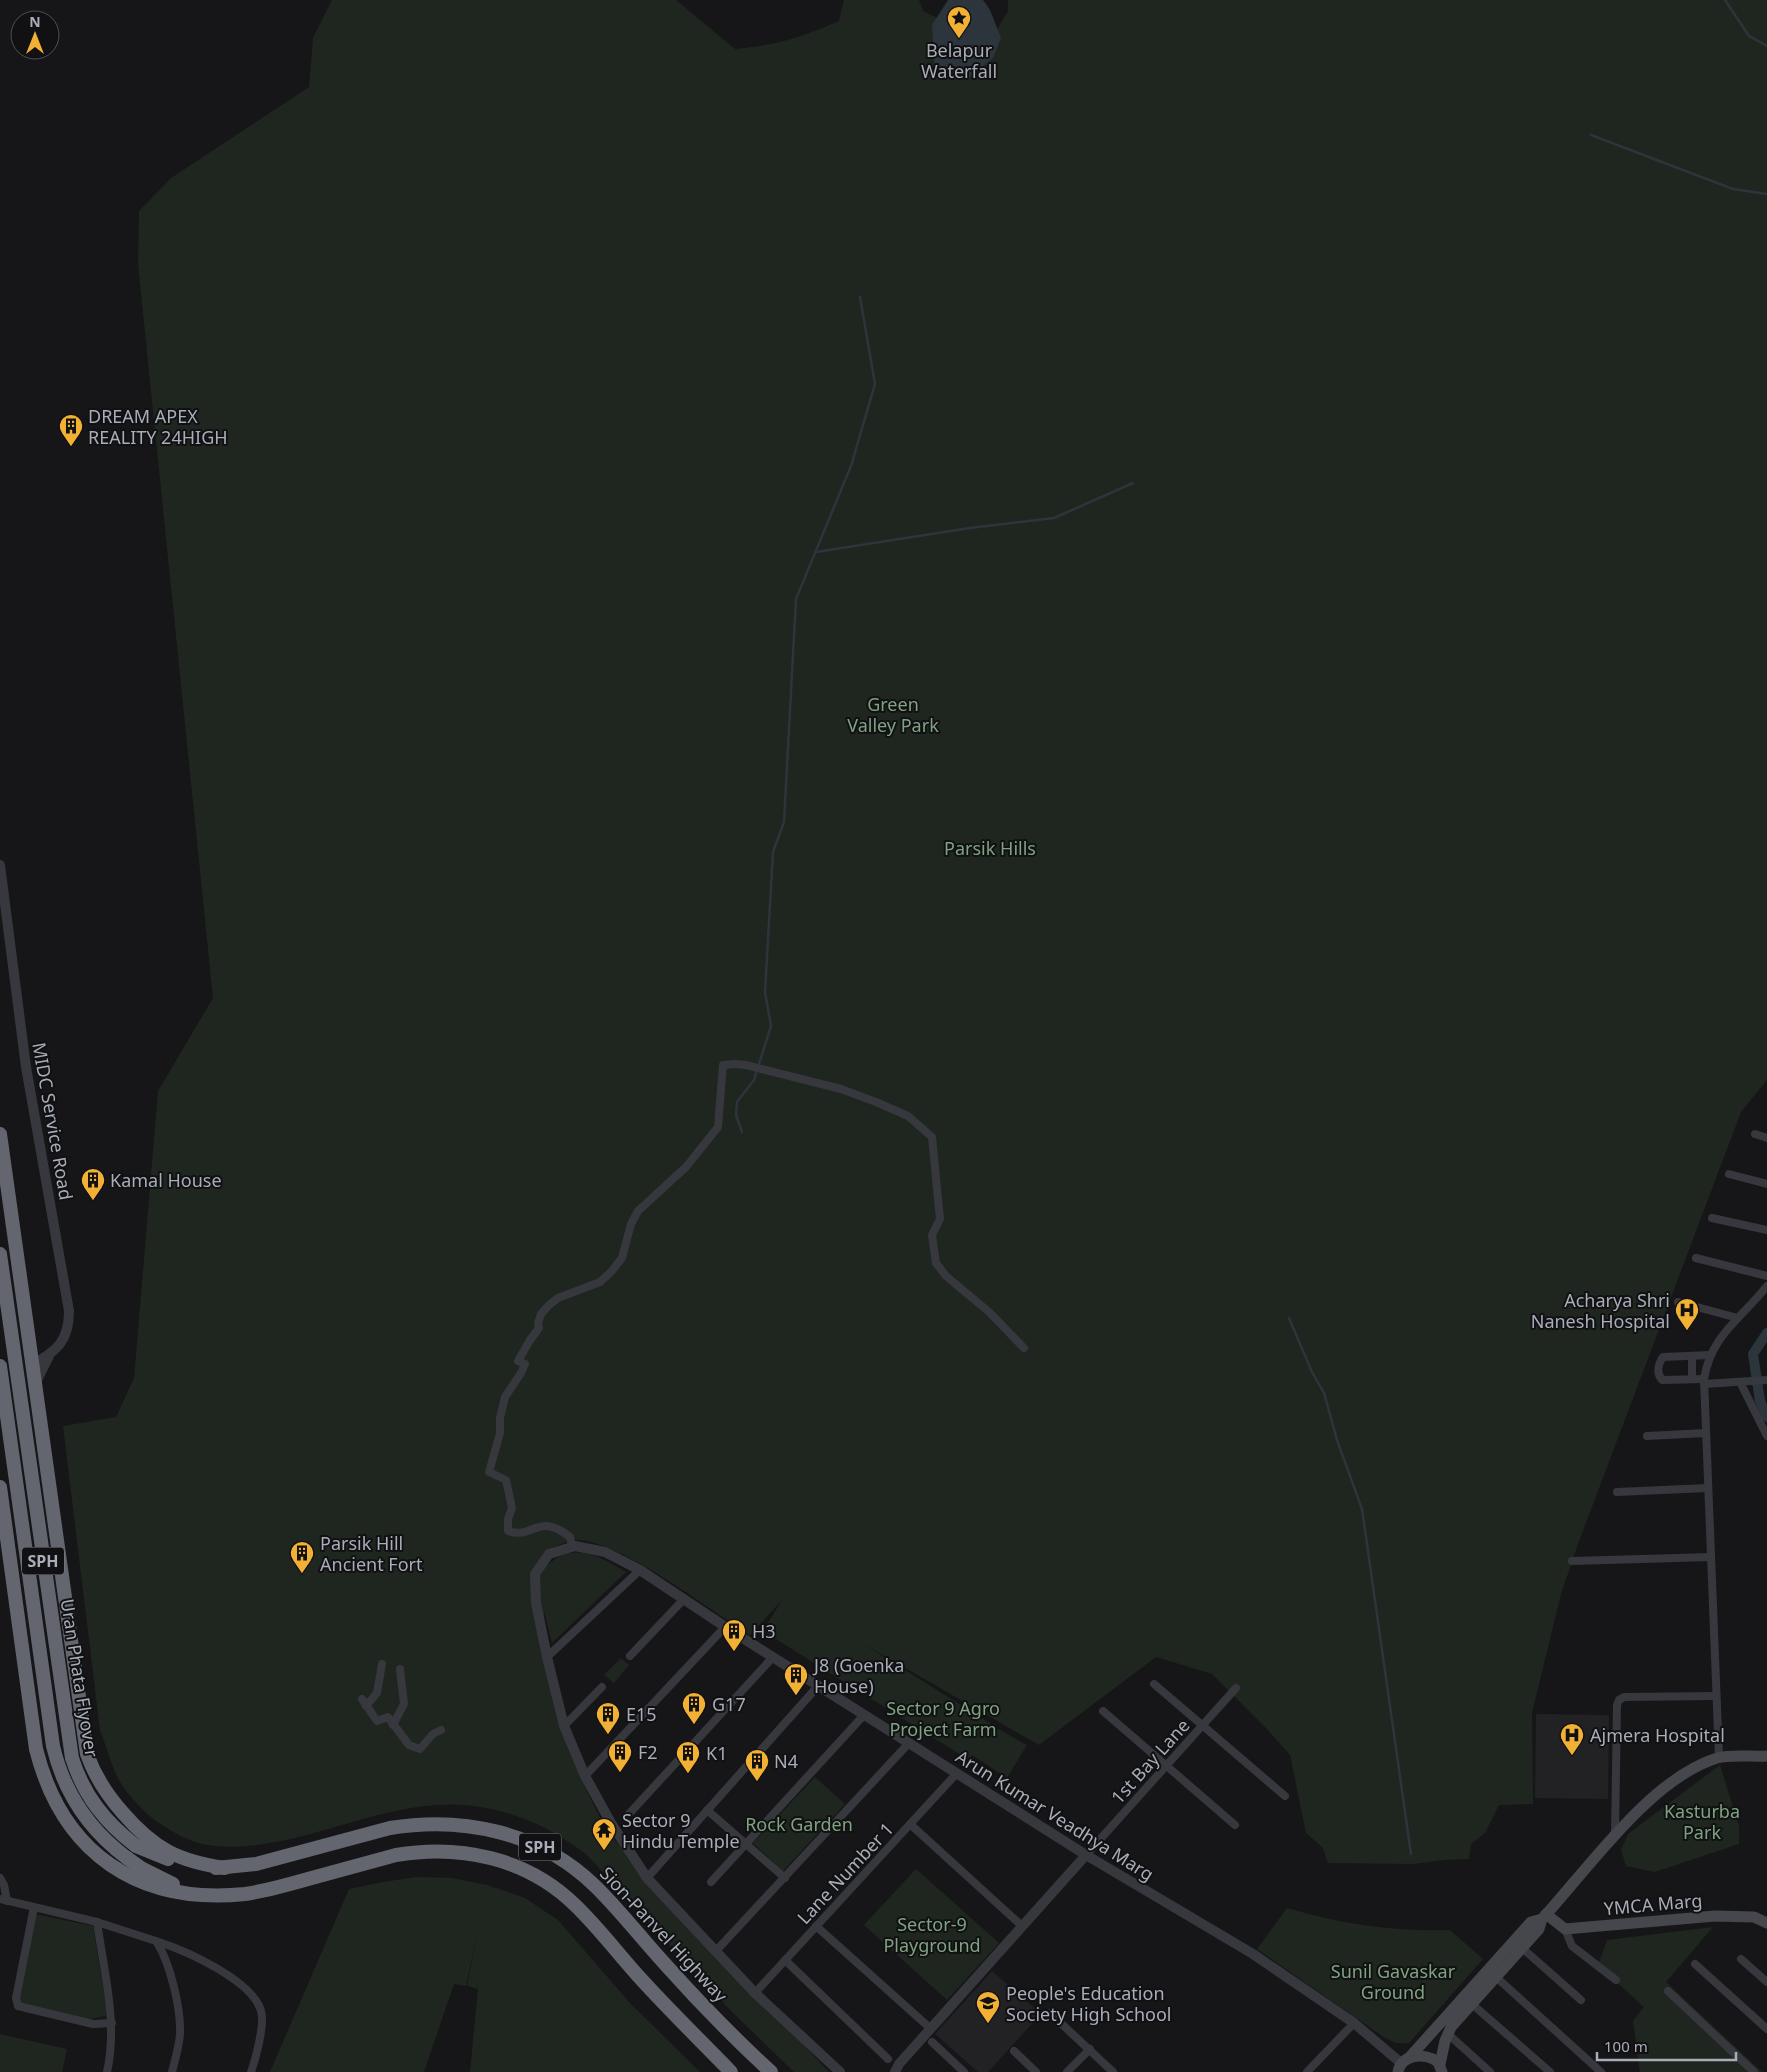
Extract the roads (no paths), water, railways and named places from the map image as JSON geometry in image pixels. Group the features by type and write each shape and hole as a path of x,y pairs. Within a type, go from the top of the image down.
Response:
{"highway":[{"path":"0,1134 47,1461 84,1740 92,1767 114,1804 144,1836 180,1858 225,1868"},
{"name":"Uran Phata Flyover","path":"0,1254 72,1758 77,1773 91,1801 111,1826 136,1846 149,1853 179,1863 209,1868 225,1868"},
{"name":"Uran Phata Flyover","path":"0,1366 53,1746 57,1763 70,1795 89,1824 100,1836 127,1858 157,1877 173,1884 198,1891 225,1895"},
{"path":"0,1489 36,1749 47,1785 64,1819 88,1848 118,1870 153,1886 170,1891 206,1896 225,1895"},
{"name":"Sion-Panvel Highway","path":"225,1868 256,1864 390,1828 412,1825 434,1823 470,1826 500,1831 521,1838 560,1858 595,1886 671,1971 771,2072"},
{"name":"SPH","path":"225,1895 261,1891 396,1855 415,1852 454,1851 510,1864 545,1882 575,1905 651,1990 731,2072"}],"main road":[{"path":"1442,2069 1451,2027 1539,1929 1544,1917 1615,1835 1650,1799 1672,1781 1693,1768 1719,1757 1767,1756"},
{"name":"YMCA Marg","path":"1564,1929 1715,1916 1754,1917 1767,1923"},
{"path":"1544,1917 1564,1929"},
{"path":"1402,2065 1531,1922 1544,1917"},
{"path":"1402,2065 1420,2056 1428,2057 1442,2069"}],"street":[{"name":"MIDC Service Road","path":"0,865 26,1067 69,1311 68,1329 65,1338 50,1355 32,1365"},
{"path":"572,1547 570,1537 551,1525 516,1534 508,1530 508,1519 512,1508 506,1480 489,1472 500,1433 500,1418 505,1397 525,1364 518,1361 539,1328 538,1323 541,1314 558,1298 600,1282 611,1272 622,1258 631,1224 638,1211 686,1167 718,1127 723,1065 751,1066 841,1089 908,1116 932,1137 940,1219 932,1235 936,1263 946,1276 989,1312 1024,1348"},
{"path":"1755,1134 1767,1138"},
{"path":"1729,1174 1767,1184"},
{"path":"1712,1218 1767,1230"},
{"path":"1696,1258 1767,1276"},
{"path":"1719,1757 1704,1381 1714,1346 1767,1286"},
{"path":"1678,1302 1738,1318"},
{"path":"35,1384 50,1355"},
{"path":"1710,1355 1663,1357 1659,1363 1659,1376 1662,1380 1692,1379 1740,1382 1766,1380"},
{"path":"1692,1356 1692,1379"},
{"path":"1740,1382 1767,1436"},
{"path":"1647,1436 1706,1433"},
{"path":"1617,1492 1708,1488"},
{"name":"Arun Kumar Veadhya Marg","path":"840,2072 755,1993 715,1952 647,1878 611,1823 585,1776 564,1726 548,1658 536,1603 535,1574 549,1554 575,1546 605,1552 640,1570 725,1627 1086,1855 1253,1954 1354,2022 1402,2065"},
{"path":"1572,1562 1711,1557"},
{"path":"548,1658 640,1570"},
{"path":"630,1656 684,1600"},
{"path":"585,1776 725,1627"},
{"path":"628,1815 773,1657"},
{"path":"382,1664 376,1693 364,1703 377,1721 388,1717 409,1745 420,1749 433,1734 441,1730"},
{"path":"393,1725 404,1704 400,1669"},
{"path":"1154,1684 1285,1796"},
{"path":"647,1878 818,1686"},
{"path":"564,1726 602,1687"},
{"name":"1st Bay Lane","path":"1086,1855 1236,1688"},
{"path":"1615,1835 1617,1705 1619,1700 1624,1697 1716,1696"},
{"path":"1103,1711 1235,1825"},
{"path":"711,1882 864,1715"},
{"path":"715,1952 909,1743"},
{"name":"Lane Number 1","path":"755,1993 957,1773"},
{"path":"707,1810 785,1878"},
{"path":"910,1824 1022,1926"},
{"path":"894,2072 930,2028 1086,1855"},
{"path":"0,1878 4,1885 3,1900 97,1922 175,1947 236,1980 257,2001 262,2016 256,2058 250,2072"},
{"path":"34,1907 16,2004 93,2024 112,2023"},
{"path":"97,1922 112,2023 111,2052 107,2072"},
{"path":"816,1926 930,2028"},
{"path":"1564,1929 1572,1946 1616,1980"},
{"path":"156,1941 168,1964 180,2020 180,2035 172,2072"},
{"path":"1522,1948 1581,2000"},
{"path":"1741,1959 1767,1982"},
{"path":"785,1960 888,2058"},
{"path":"1695,1964 1767,2030"},
{"path":"1496,1977 1601,2072"},
{"path":"1668,1991 1754,2072"},
{"path":"1472,2004 1550,2072"},
{"path":"1050,2013 1113,2072"},
{"path":"1307,2072 1354,2022"},
{"path":"1448,2034 1490,2072"},
{"path":"932,2042 964,2072"},
{"path":"1067,2072 1090,2049"},
{"path":"1014,2052 1036,2072"}],"waterway":[{"path":"1725,0 1749,36 1767,46"},
{"path":"1591,135 1733,189 1767,194"},
{"path":"742,1132 736,1115 737,1102 754,1080 771,1026 765,992 773,852 784,822 796,599 851,466 875,384 860,297"},
{"path":"816,552 970,528 1054,518 1133,483"},
{"path":"1289,1318 1312,1372 1324,1393 1337,1440 1362,1509 1411,1854"},
{"path":"1767,1333 1753,1354 1760,1401 1767,1417"}],"place":[{"name":"Belapur Waterfall","path":"959,39"},
{"name":"DREAM APEX REALITY 24HIGH","path":"71,447"},
{"name":"Kamal House","path":"93,1201"},
{"name":"Acharya Shri Nanesh Hospital","path":"1687,1331"},
{"name":"Parsik Hill Ancient Fort","path":"302,1574"},
{"name":"H3","path":"734,1652"},
{"name":"J8 (Goenka House)","path":"796,1696"},
{"name":"G17","path":"694,1725"},
{"name":"E15","path":"608,1735"},
{"name":"Ajmera Hospital","path":"1572,1756"},
{"name":"F2","path":"620,1773"},
{"name":"K1","path":"688,1774"},
{"name":"N4","path":"757,1782"},
{"name":"Sector 9 Hindu Temple","path":"604,1851"},
{"name":"People's Education Society High School","path":"988,2024"}],"park label":[{"name":"Green Valley Park","path":"893,714"},
{"name":"Parsik Hills","path":"990,848"},
{"name":"Sector 9 Agro Project Farm","path":"943,1718"},
{"name":"Kasturba Park","path":"1702,1821"},
{"name":"Rock Garden","path":"799,1824"},
{"name":"Sector-9 Playground","path":"932,1934"},
{"name":"Sunil Gavaskar Ground","path":"1393,1981"}]}
